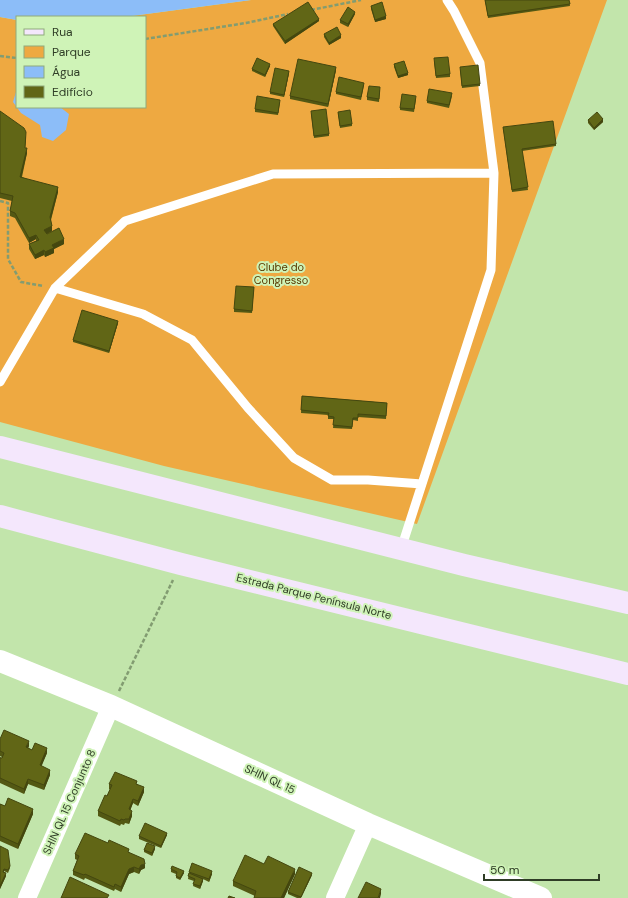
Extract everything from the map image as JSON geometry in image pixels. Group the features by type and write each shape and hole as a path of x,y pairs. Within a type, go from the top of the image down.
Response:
{"main road":[{"path":"0,447 401,549 628,603"},
{"name":"Estrada Parque Península Norte","path":"0,516 181,564 628,674"}],"street":[{"name":"SHIN QL 15","path":"0,661 111,706 368,824 541,898"},
{"name":"SHIN QL 15 Conjunto 8","path":"27,898 111,706"},
{"path":"335,898 368,824"}],"lane":[{"path":"401,549 491,270 494,173 480,63 447,0"},
{"path":"0,382 55,288 125,221 273,174 494,173"},
{"path":"55,288 143,314 192,340 248,408 294,458 332,480 368,480 422,484"}],"path":[{"path":"307,11 361,0"},
{"path":"146,39 292,14"},
{"path":"0,56 16,58"},
{"path":"0,201 8,203 8,259 21,282 55,288"},
{"path":"111,706 181,564"}],"green space":[{"name":"Clube do Congresso","path":"251,0 607,0 417,524 164,466 0,422 0,17 16,20 16,108 146,108 146,16 131,16"}],"water":[{"path":"0,0 251,0 131,16 16,16 16,20 0,17"},
{"path":"16,92 16,106 13,102"},
{"path":"17,108 61,108 69,114 66,130 53,141 42,137 40,125 21,113"}],"building":[{"path":"485,0 569,0 570,4 488,16"},
{"path":"308,2 319,19 285,41 273,24"},
{"path":"382,2 386,16 375,20 371,6"},
{"path":"348,7 355,12 348,24 340,20"},
{"path":"337,27 341,35 329,43 324,34"},
{"path":"448,57 450,74 436,76 434,58"},
{"path":"257,58 270,64 265,75 252,69"},
{"path":"298,59 336,67 328,104 290,96"},
{"path":"404,61 408,73 398,76 394,64"},
{"path":"478,65 480,84 462,86 460,67"},
{"path":"275,68 289,71 284,95 270,92"},
{"path":"339,77 364,83 361,97 336,92"},
{"path":"369,86 380,87 379,99 367,97"},
{"path":"429,89 452,93 449,105 427,101"},
{"path":"402,94 416,96 414,109 400,108"},
{"path":"257,96 280,100 278,113 255,109"},
{"path":"326,109 329,134 314,136 311,111"},
{"path":"350,110 352,124 340,126 338,112"},
{"path":"0,111 24,128 26,132 25,148 27,148 20,177 58,187 50,217 52,226 44,230 47,234 59,228 64,239 52,245 54,248 45,252 44,250 35,255 29,244 39,240 36,235 29,238 15,213 10,211 13,196 0,193"},
{"path":"597,112 603,119 594,128 588,120"},
{"path":"553,121 556,144 522,149 528,187 512,190 503,127"},
{"path":"236,286 254,287 252,311 234,309"},
{"path":"82,310 118,321 109,351 73,340"},
{"path":"302,396 387,403 386,416 358,414 358,418 353,418 352,427 333,425 334,417 328,416 329,413 301,410"},
{"path":"4,730 29,741 26,747 32,750 35,743 47,748 40,765 50,770 44,785 28,779 24,789 0,778 0,758 2,758 4,753 0,751 0,739"},
{"path":"115,772 137,781 136,784 144,787 138,801 133,799 129,809 132,811 129,819 121,819 120,821 98,811 105,795 107,796 112,785 109,784"},
{"path":"8,798 33,809 18,844 0,836 0,804 5,806"},
{"path":"145,823 167,833 161,846 139,836"},
{"path":"85,833 108,843 109,840 129,849 128,852 144,859 145,864 141,865 139,869 134,867 129,869 121,887 115,884 114,887 85,874 84,875 73,871 79,856 75,854"},
{"path":"147,843 155,846 152,853 144,850"},
{"path":"0,846 8,850 10,866 8,870 4,869 3,872 6,873 0,886"},
{"path":"245,855 264,864 268,856 295,869 281,898 254,898 256,891 233,881"},
{"path":"192,863 212,871 209,879 189,872"},
{"path":"172,866 184,871 180,878 176,876 177,872 171,869"},
{"path":"299,867 312,873 301,897 288,892"},
{"path":"189,873 203,879 200,886 193,884 195,879 188,876"},
{"path":"70,877 109,895 107,898 61,898"},
{"path":"366,882 381,889 378,898 358,898"}]}
